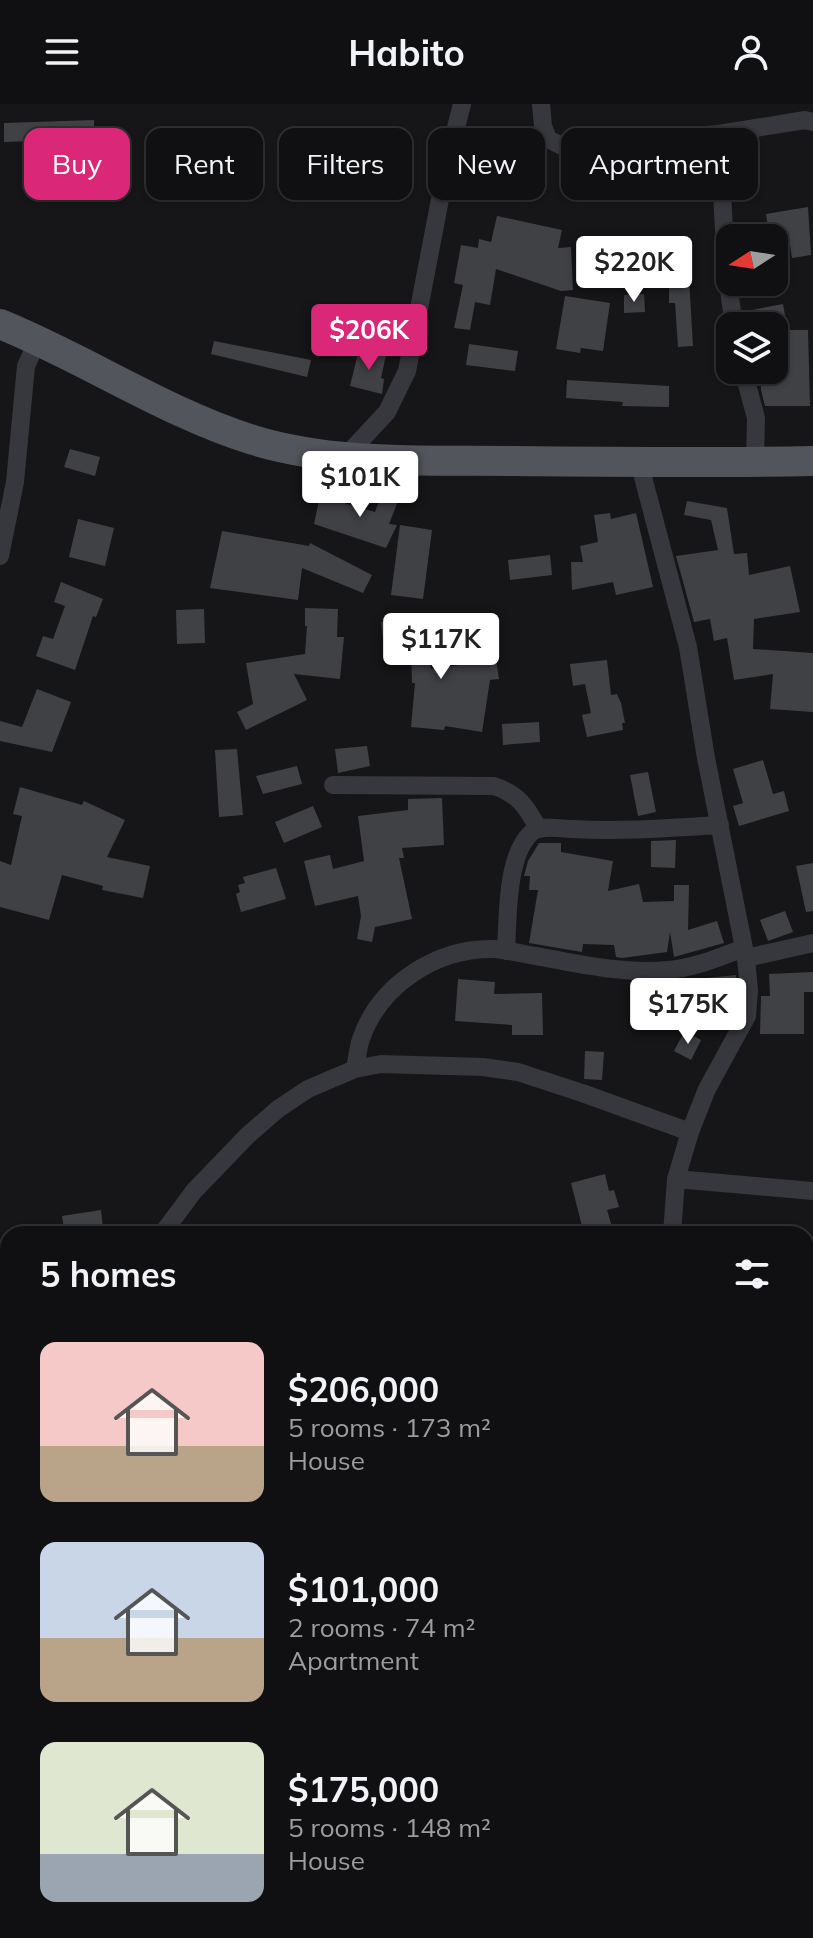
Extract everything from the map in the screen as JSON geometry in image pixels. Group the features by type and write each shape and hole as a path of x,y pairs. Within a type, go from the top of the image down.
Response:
{"main road":[{"path":"0,324 193,418 255,441 346,456 404,460 813,461"}],"street":[{"path":"346,456 387,412 407,371 447,163 462,104"},
{"path":"541,104 548,139 561,146"},
{"path":"756,128 805,120 813,122"},
{"path":"722,200 732,312"},
{"path":"0,556 15,482 26,366 38,340"},
{"path":"747,384 756,418 755,462"},
{"path":"639,462 688,647 745,953 749,990 747,1016 707,1089 690,1132 676,1179 673,1226"},
{"path":"333,785 494,786 510,791 522,800 538,828"},
{"path":"506,951 514,869 520,848 538,828 597,831 720,825"},
{"path":"355,1069 361,1039 393,989 416,970 458,954 478,950 506,951 598,967 659,971 813,943"},
{"path":"168,1226 194,1191 258,1126 308,1089 355,1069 381,1064 483,1067 518,1072 690,1132"},
{"path":"676,1179 813,1191"}],"building":[{"path":"94,120 94,128 24,128 24,141 4,142 4,123"},
{"path":"808,207 811,255 792,258 788,224 768,224 766,214"},
{"path":"497,216 562,230 558,248 571,247 573,290 561,291 496,269 490,305 475,302 470,330 454,328 463,285 454,283 461,245 478,248 479,239 491,242"},
{"path":"669,279 689,279 693,346 678,347 675,303 669,303"},
{"path":"644,294 645,312 624,313 624,295"},
{"path":"565,296 610,303 603,351 581,348 580,353 556,349"},
{"path":"783,304 784,312 752,312"},
{"path":"788,330 808,330 810,406 765,406 761,384 788,384"},
{"path":"214,341 311,360 307,377 211,354"},
{"path":"469,344 518,351 515,371 466,365"},
{"path":"359,349 386,355 381,378 384,379 382,394 350,386"},
{"path":"567,380 669,386 669,407 622,406 623,402 566,398"},
{"path":"70,449 100,457 95,476 64,467"},
{"path":"383,490 400,496 389,524 397,525 386,548 314,524 320,496 375,512"},
{"path":"687,501 727,508 734,554 747,553 749,575 790,566 800,612 754,619 753,649 813,653 813,712 770,709 773,674 734,680 727,638 714,641 710,619 694,622 676,556 718,550 711,520 684,515"},
{"path":"610,513 611,519 636,513 653,587 616,595 613,582 572,590 571,562 583,562 580,546 598,542 594,515"},
{"path":"78,519 114,528 105,566 69,557"},
{"path":"400,525 432,530 423,599 391,595"},
{"path":"222,531 309,546 310,543 372,575 363,593 302,568 298,600 210,588"},
{"path":"550,555 552,575 510,580 508,560"},
{"path":"61,582 103,599 96,617 93,616 75,670 36,656 43,636 53,639 65,606 54,602"},
{"path":"305,608 338,609 337,637 344,637 340,679 294,674 307,700 246,730 237,712 253,704 246,663 305,654"},
{"path":"204,609 205,643 177,644 176,610"},
{"path":"427,618 431,669 496,660 499,679 490,680 482,732 445,726 444,730 411,727 415,683 412,683 411,647 384,650 381,622"},
{"path":"607,660 611,695 617,694 625,723 622,723 623,730 587,737 582,715 591,713 585,684 573,686 570,664"},
{"path":"37,689 71,702 52,752 0,741 0,721 22,727"},
{"path":"539,722 540,742 503,745 502,724"},
{"path":"367,746 370,766 338,773 335,749"},
{"path":"237,749 243,815 219,817 215,750"},
{"path":"763,760 773,794 784,791 789,811 739,826 733,806 743,803 733,769"},
{"path":"297,766 302,784 263,794 256,776"},
{"path":"648,772 656,812 638,816 630,775"},
{"path":"20,787 82,805 84,801 125,820 107,857 150,866 143,898 102,890 103,886 62,875 49,920 0,907 0,861 11,865 22,816 13,814"},
{"path":"442,798 444,845 402,848 404,858 399,858 412,919 375,927 372,942 357,939 361,916 358,896 315,906 304,861 330,855 333,869 364,861 358,816 408,810 408,799"},
{"path":"313,806 322,827 284,843 275,822"},
{"path":"676,840 675,868 651,867 651,841"},
{"path":"539,843 561,843 561,852 613,861 608,891 639,884 643,902 674,901 674,885 689,885 688,930 717,921 724,943 674,957 670,932 667,952 622,958 616,957 614,945 583,944 582,952 529,943 538,890 529,890 530,876 524,876 528,861"},
{"path":"813,863 813,911 806,912 796,866"},
{"path":"276,868 286,899 241,912 236,894 240,892 238,885 245,883 243,877"},
{"path":"785,911 793,932 768,941 760,920"},
{"path":"813,972 813,992 804,992 804,1034 760,1034 761,996 770,996 769,974"},
{"path":"736,975 734,1015 709,1016 708,999 682,1003 678,981"},
{"path":"458,979 495,982 494,994 542,993 543,1035 512,1035 512,1025 455,1021"},
{"path":"683,1034 701,1040 691,1060 674,1051"},
{"path":"585,1051 604,1052 602,1080 584,1079"},
{"path":"605,1174 609,1191 614,1190 619,1207 607,1210 612,1226 582,1226 571,1183"},
{"path":"101,1210 103,1226 64,1226 62,1216"}]}
